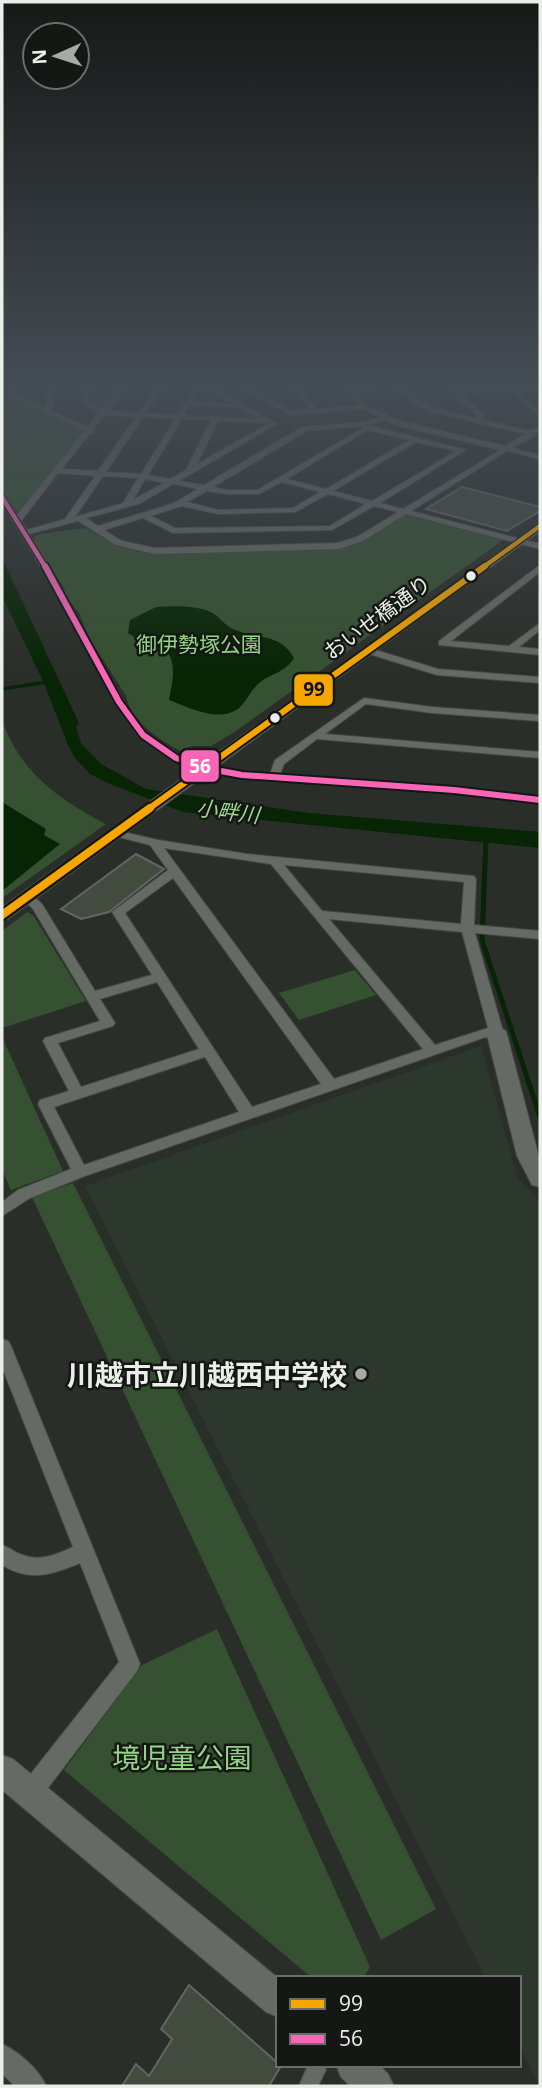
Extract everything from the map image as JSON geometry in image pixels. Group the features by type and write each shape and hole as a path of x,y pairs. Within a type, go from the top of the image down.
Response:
{"street":[{"path":"17,520 51,479"},
{"path":"67,522 97,479"},
{"path":"126,506 139,479"},
{"path":"172,479 241,493 259,492 283,480 540,547"},
{"path":"98,529 181,503 221,479"},
{"path":"181,503 211,511 295,510 350,479"},
{"path":"143,515 173,531 332,528 415,479"},
{"path":"80,518 119,544 134,549 155,551 325,548 349,543 455,479"},
{"path":"25,533 126,506 177,480"},
{"path":"238,550 241,493"},
{"path":"2,497 130,719 144,735 176,758 201,771 454,790 540,800"},
{"name":"おいせ橋通り","path":"2,915 540,526"},
{"path":"540,568 442,643 540,652"},
{"path":"510,649 540,626"},
{"path":"369,651 437,672 540,680"},
{"path":"274,777 279,762 364,701 432,710 540,718"},
{"path":"315,736 540,755"},
{"path":"121,828 155,844 470,879 467,928 527,1156 540,1179"},
{"path":"155,844 331,1086"},
{"path":"277,859 277,865 432,1051"},
{"path":"174,871 118,912 249,1115"},
{"path":"27,897 38,907 108,1023 50,1041 77,1093"},
{"path":"318,914 540,935"},
{"path":"92,997 160,977"},
{"path":"2,1210 24,1194 80,1172 496,1031"},
{"path":"80,1172 45,1104 209,1051"},
{"path":"2,1348 130,1664 30,1793"},
{"path":"2,1554 18,1565 42,1569 84,1552"},
{"path":"2,1770 276,1998"},
{"path":"2,2057 33,2086"},
{"path":"355,2067 376,2086"}],"shaded area":[{"name":"川越市立川越西中学校","path":"481,1046 517,1177 540,1202 540,2086 521,2049 521,1976 485,1976 85,1186"}],"green space":[{"path":"2,479 48,479 20,515 2,491"},
{"name":"御伊勢塚公園","path":"405,515 503,540 233,733 211,746 192,746 180,751 155,735 134,714 126,696 87,634 80,614 67,598 62,585 34,542 35,536 40,534 85,528 120,547 144,553 329,550 369,538"},
{"path":"2,720 20,755 43,782 72,805 106,824 2,898"},
{"path":"27,912 33,915 86,1001 2,1028 2,931"},
{"path":"355,970 376,995 299,1020 279,993"},
{"path":"2,1037 63,1171 11,1190 2,1170"},
{"path":"73,1183 436,1909 381,1940 32,1197"},
{"name":"境児童公園","path":"217,1629 370,1967 364,1976 310,1976 64,1770 142,1665"}],"water":[{"name":"小畔川","path":"2,558 79,723 76,727 81,743 101,764 146,789 309,813 540,832 540,848 183,812 90,774 75,758 68,745 43,681 2,596"},
{"path":"156,607 191,607 211,612 233,629 275,640 294,658 282,670 259,683 241,706 230,713 212,714 185,706 169,700 173,667 168,653 154,643 128,633 130,620"},
{"path":"2,802 46,829 44,835 60,844 2,891"}],"building":[{"path":"462,487 540,507 540,511 507,531 426,509"},
{"path":"136,854 164,869 109,912 81,919 61,909"},
{"path":"189,1985 276,2062 276,2067 280,2067 269,2086 122,2086 136,2064 149,2076 172,2039 161,2029"}],"waterway":[{"path":"2,689 47,682"},
{"path":"486,839 482,940 540,1117"}],"transit line":[{"name":"56","path":"2,497 51,576 119,702 143,735 176,758 205,768 242,775 454,790 540,800"},
{"name":"99","path":"2,915 540,526"}],"place":[{"name":"川越市立川越西中学校","path":"361,1374"}]}
